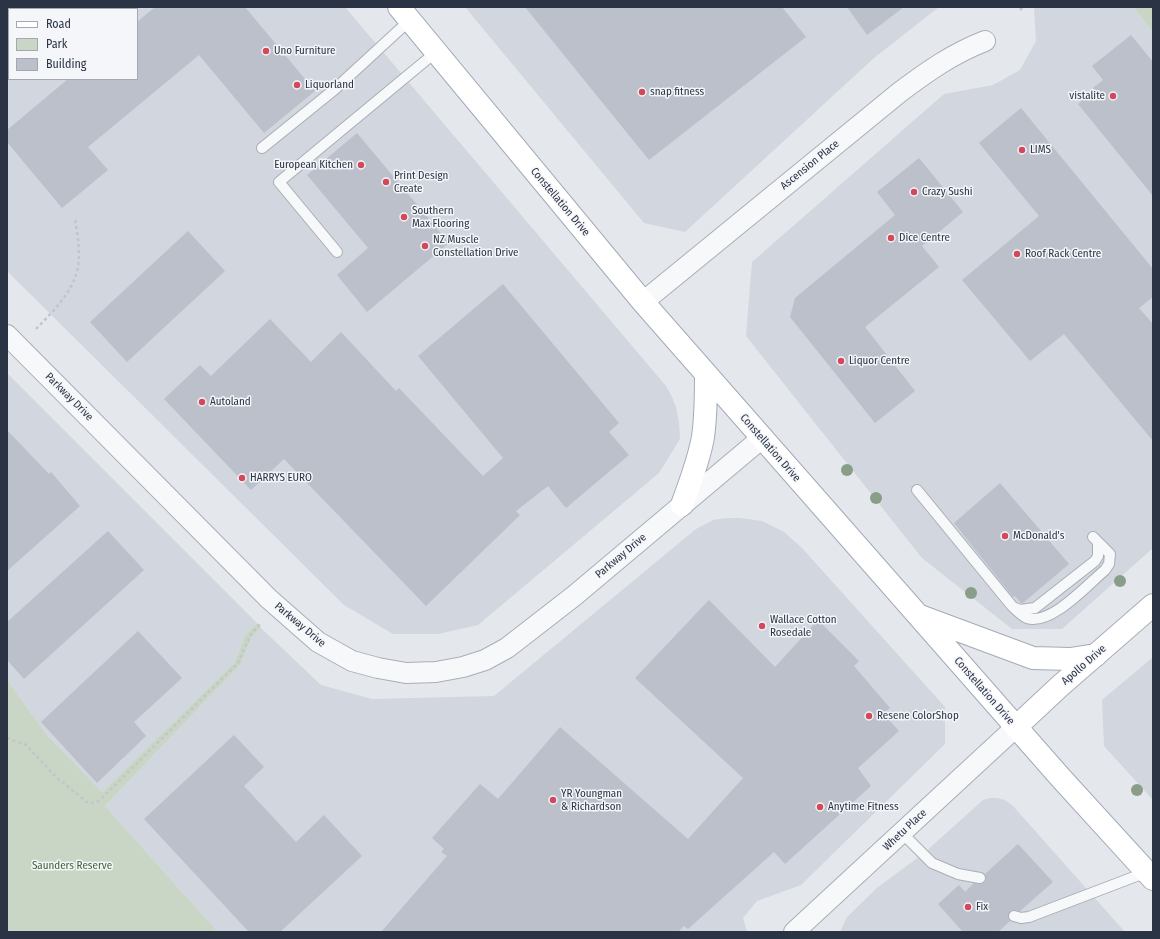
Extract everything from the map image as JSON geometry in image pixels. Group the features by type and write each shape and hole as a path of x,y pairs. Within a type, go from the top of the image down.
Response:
{"main road":[{"name":"Constellation Drive","path":"404,14 643,302 706,375 1060,777 1150,876"},
{"path":"682,505 703,438 706,375"},
{"name":"Apollo Drive","path":"1016,727 1153,605"},
{"path":"917,614 1033,658 1070,659 1096,655"}],"street":[{"name":"Ascension Place","path":"643,302 924,74 950,57 985,41"},
{"name":"Parkway Drive","path":"7,335 269,599 318,642 352,661 378,668 406,672 436,672 463,667 485,660 507,648 574,596 762,438"},
{"name":"Whetu Place","path":"794,932 1016,727"}],"lane":[{"path":"262,148 335,89 404,14"},
{"path":"337,252 278,182 436,52"},
{"path":"917,490 1015,608 1027,618 1038,619 1055,612 1105,570 1109,564 1110,554 1096,540 1098,556 1095,561 1034,608 1020,610 1015,608"},
{"path":"902,833 932,863 958,874 980,878"},
{"path":"1014,916 1021,918 1029,917 1077,899 1150,876"}],"path":[{"path":"1020,10 1023,7"},
{"path":"36,328 63,301 76,274 79,254 74,217"},
{"path":"7,738 26,745 57,778 87,802 93,803 99,801 238,663 251,634 261,623"}],"shaded area":[{"path":"7,7 345,7 666,386 676,407 680,439 659,473 478,625 438,634 393,634 344,605 7,271"},
{"path":"465,7 939,7 874,58 685,232 644,223"},
{"path":"1034,7 1133,7 1153,32 1153,548 1062,629 1012,629 922,558 746,336 752,262 944,94 993,85 1020,70 1036,41"},
{"path":"7,373 257,623 245,635 235,662 102,792 47,735 7,680"},
{"path":"726,518 762,521 784,532 802,548 945,707 945,744 801,885 757,901 743,918 747,932 218,932 105,806 240,665 252,637 261,628 321,685 372,699 494,696 696,529 713,520"},
{"path":"1153,657 1153,800 1104,746 1102,700"},
{"path":"990,798 1005,800 1013,806 1125,932 840,932 847,917 878,887 923,854 983,800"}],"green space":[{"path":"1133,7 1153,7 1153,32"},
{"name":"Saunders Reserve","path":"257,623 261,628 252,637 240,665 105,806 218,932 7,932 7,680 47,735 102,792 235,662 245,635"}],"building":[{"path":"155,7 245,7 315,91 264,133 199,55 88,147 108,170 62,208 7,142 7,130 67,80 138,80 138,21"},
{"path":"525,7 782,7 806,37 649,160"},
{"path":"847,7 904,7 867,35"},
{"path":"1131,35 1153,62 1153,196 1078,104 1103,80 1092,66"},
{"path":"1021,108 1153,269 1153,297 1139,308 1153,324 1153,441 1064,334 1030,361 962,280 1039,216 979,143"},
{"path":"357,133 449,243 367,312 337,275 368,248 307,175"},
{"path":"919,158 963,212 922,246 939,267 865,327 915,391 875,423 790,317 795,298 895,215 877,192"},
{"path":"188,231 225,271 127,362 90,322"},
{"path":"503,284 619,423 609,432 629,455 566,508 548,486 516,511 520,515 426,606 284,459 251,490 164,399 200,365 211,376 270,319 311,362 341,332 396,391 399,388 483,476 503,458 418,356"},
{"path":"7,430 49,474 51,472 80,506 7,571"},
{"name":"McDonald's","path":"1000,483 1069,564 1023,603 1021,603 1015,596 1013,597 954,523"},
{"path":"108,531 144,570 24,679 7,660 7,622"},
{"path":"709,600 775,667 818,620 859,661 854,666 890,708 883,713 899,731 858,768 871,786 785,864 774,852 688,929 684,926 678,932 381,932 447,856 441,852 444,849 432,838 480,784 498,799 560,727 688,839 743,778 635,678"},
{"path":"138,631 182,678 134,722 146,736 97,783 41,722"},
{"path":"234,735 264,767 244,786 296,842 324,815 362,856 280,932 249,932 144,819"},
{"path":"1018,844 1053,882 1020,911 1010,911 1008,917 1010,921 998,932 963,932 938,904 959,885 965,892 974,883 982,884 985,882 985,874"}],"place":[{"name":"Uno Furniture","path":"266,51"},
{"name":"Liquorland","path":"297,85"},
{"name":"snap fitness","path":"642,92"},
{"name":"vistalite","path":"1113,96"},
{"name":"LIMS","path":"1022,150"},
{"name":"European Kitchen","path":"361,165"},
{"name":"Print Design Create","path":"386,182"},
{"name":"Crazy Sushi","path":"914,192"},
{"name":"Southern Max Flooring","path":"404,217"},
{"name":"Dice Centre","path":"891,238"},
{"name":"NZ Muscle Constellation Drive","path":"425,246"},
{"name":"Roof Rack Centre","path":"1017,254"},
{"name":"Liquor Centre","path":"841,361"},
{"name":"Autoland","path":"202,402"},
{"name":"HARRYS EURO","path":"242,478"},
{"name":"McDonald's","path":"1005,536"},
{"name":"Wallace Cotton Rosedale","path":"762,626"},
{"name":"Resene ColorShop","path":"869,716"},
{"name":"YR Youngman & Richardson","path":"553,800"},
{"name":"Anytime Fitness","path":"820,807"},
{"name":"Fix","path":"968,907"}]}
